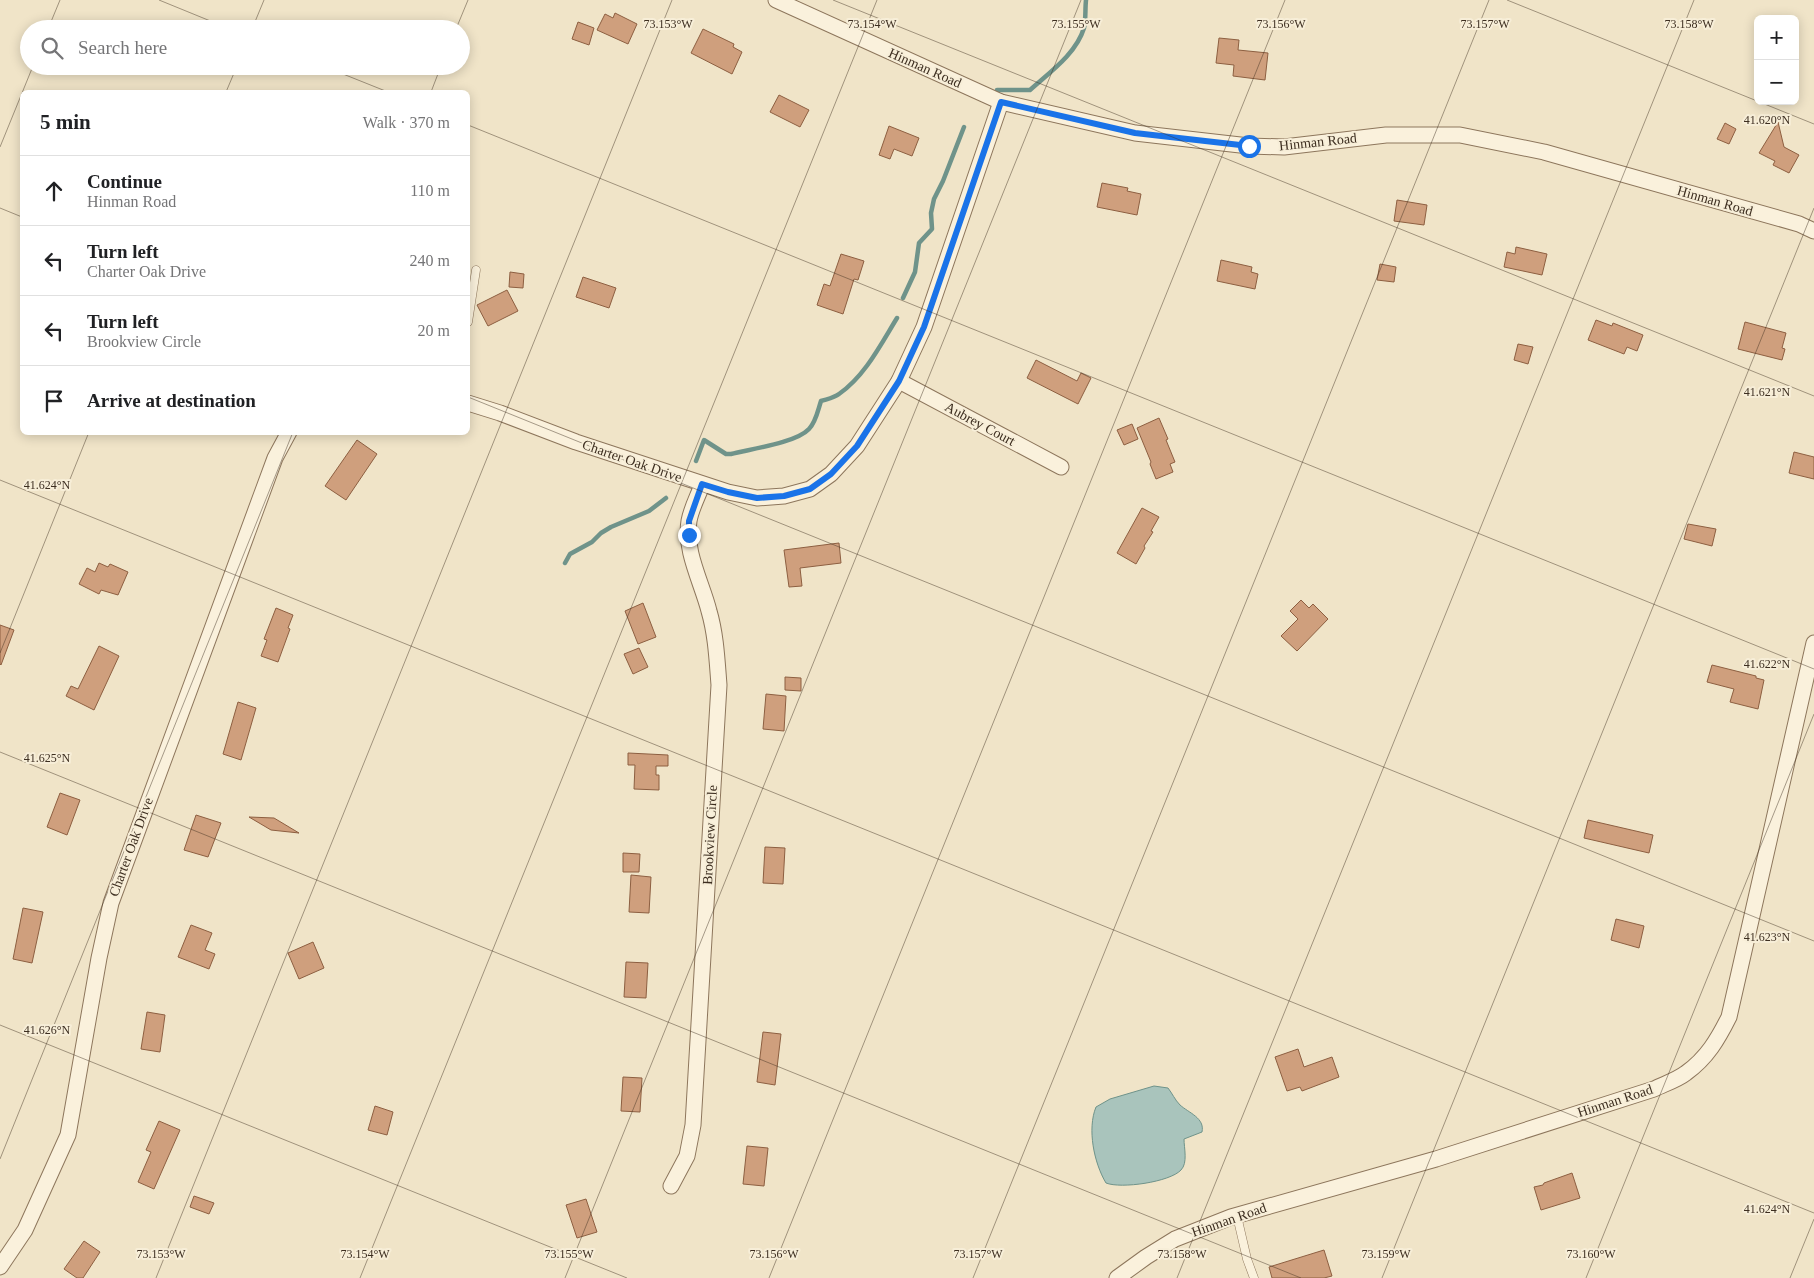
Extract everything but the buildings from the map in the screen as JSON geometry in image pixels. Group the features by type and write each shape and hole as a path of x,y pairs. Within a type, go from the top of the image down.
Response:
{"street":[{"name":"Hinman Road","path":"776,0 1001,102 1135,133 1249,146 1284,147 1386,135 1460,135 1544,152 1799,224 1814,231"},
{"name":"Charter Oak Drive","path":"470,404 728,492 757,498 784,496 810,489 831,474 857,446 899,381 924,327 1001,102"},
{"name":"Aubrey Court","path":"899,381 1061,467"},
{"name":"Charter Oak Drive","path":"0,1267 25,1230 68,1135 99,958 111,902 275,458 287,435"},
{"name":"Brookview Circle","path":"671,1186 687,1156 693,1125 719,684 717,654 710,613 691,553 689,535 689,521 702,484"},
{"name":"Hinman Road","path":"1117,1278 1175,1239 1237,1216 1436,1159 1654,1089 1685,1074 1696,1064 1716,1043 1729,1017 1814,643"}],"lane":[{"path":"470,309 476,270"},
{"path":"1237,1216 1247,1259 1254,1278"}],"water":[{"path":"1154,1086 1168,1088 1180,1105 1199,1119 1202,1132 1184,1139 1185,1155 1183,1167 1175,1174 1156,1181 1133,1185 1106,1183 1098,1166 1093,1146 1092,1125 1096,1107 1110,1099"}],"waterway":[{"path":"997,90 1030,90 1062,62 1075,46 1084,28 1086,0"},
{"path":"903,298 915,272 919,243 932,229 931,213 934,199 964,127"},
{"path":"696,461 704,440 726,454 731,454 784,442 803,434 813,423 821,401 839,394 865,369 897,318"},
{"path":"565,563 570,554 592,542 601,533 649,511 666,498"}],"route":[{"path":"689,535 689,521 702,484 757,498 784,496 810,489 831,474 857,446 899,381 924,327 1001,102 1135,133 1249,146"}]}
